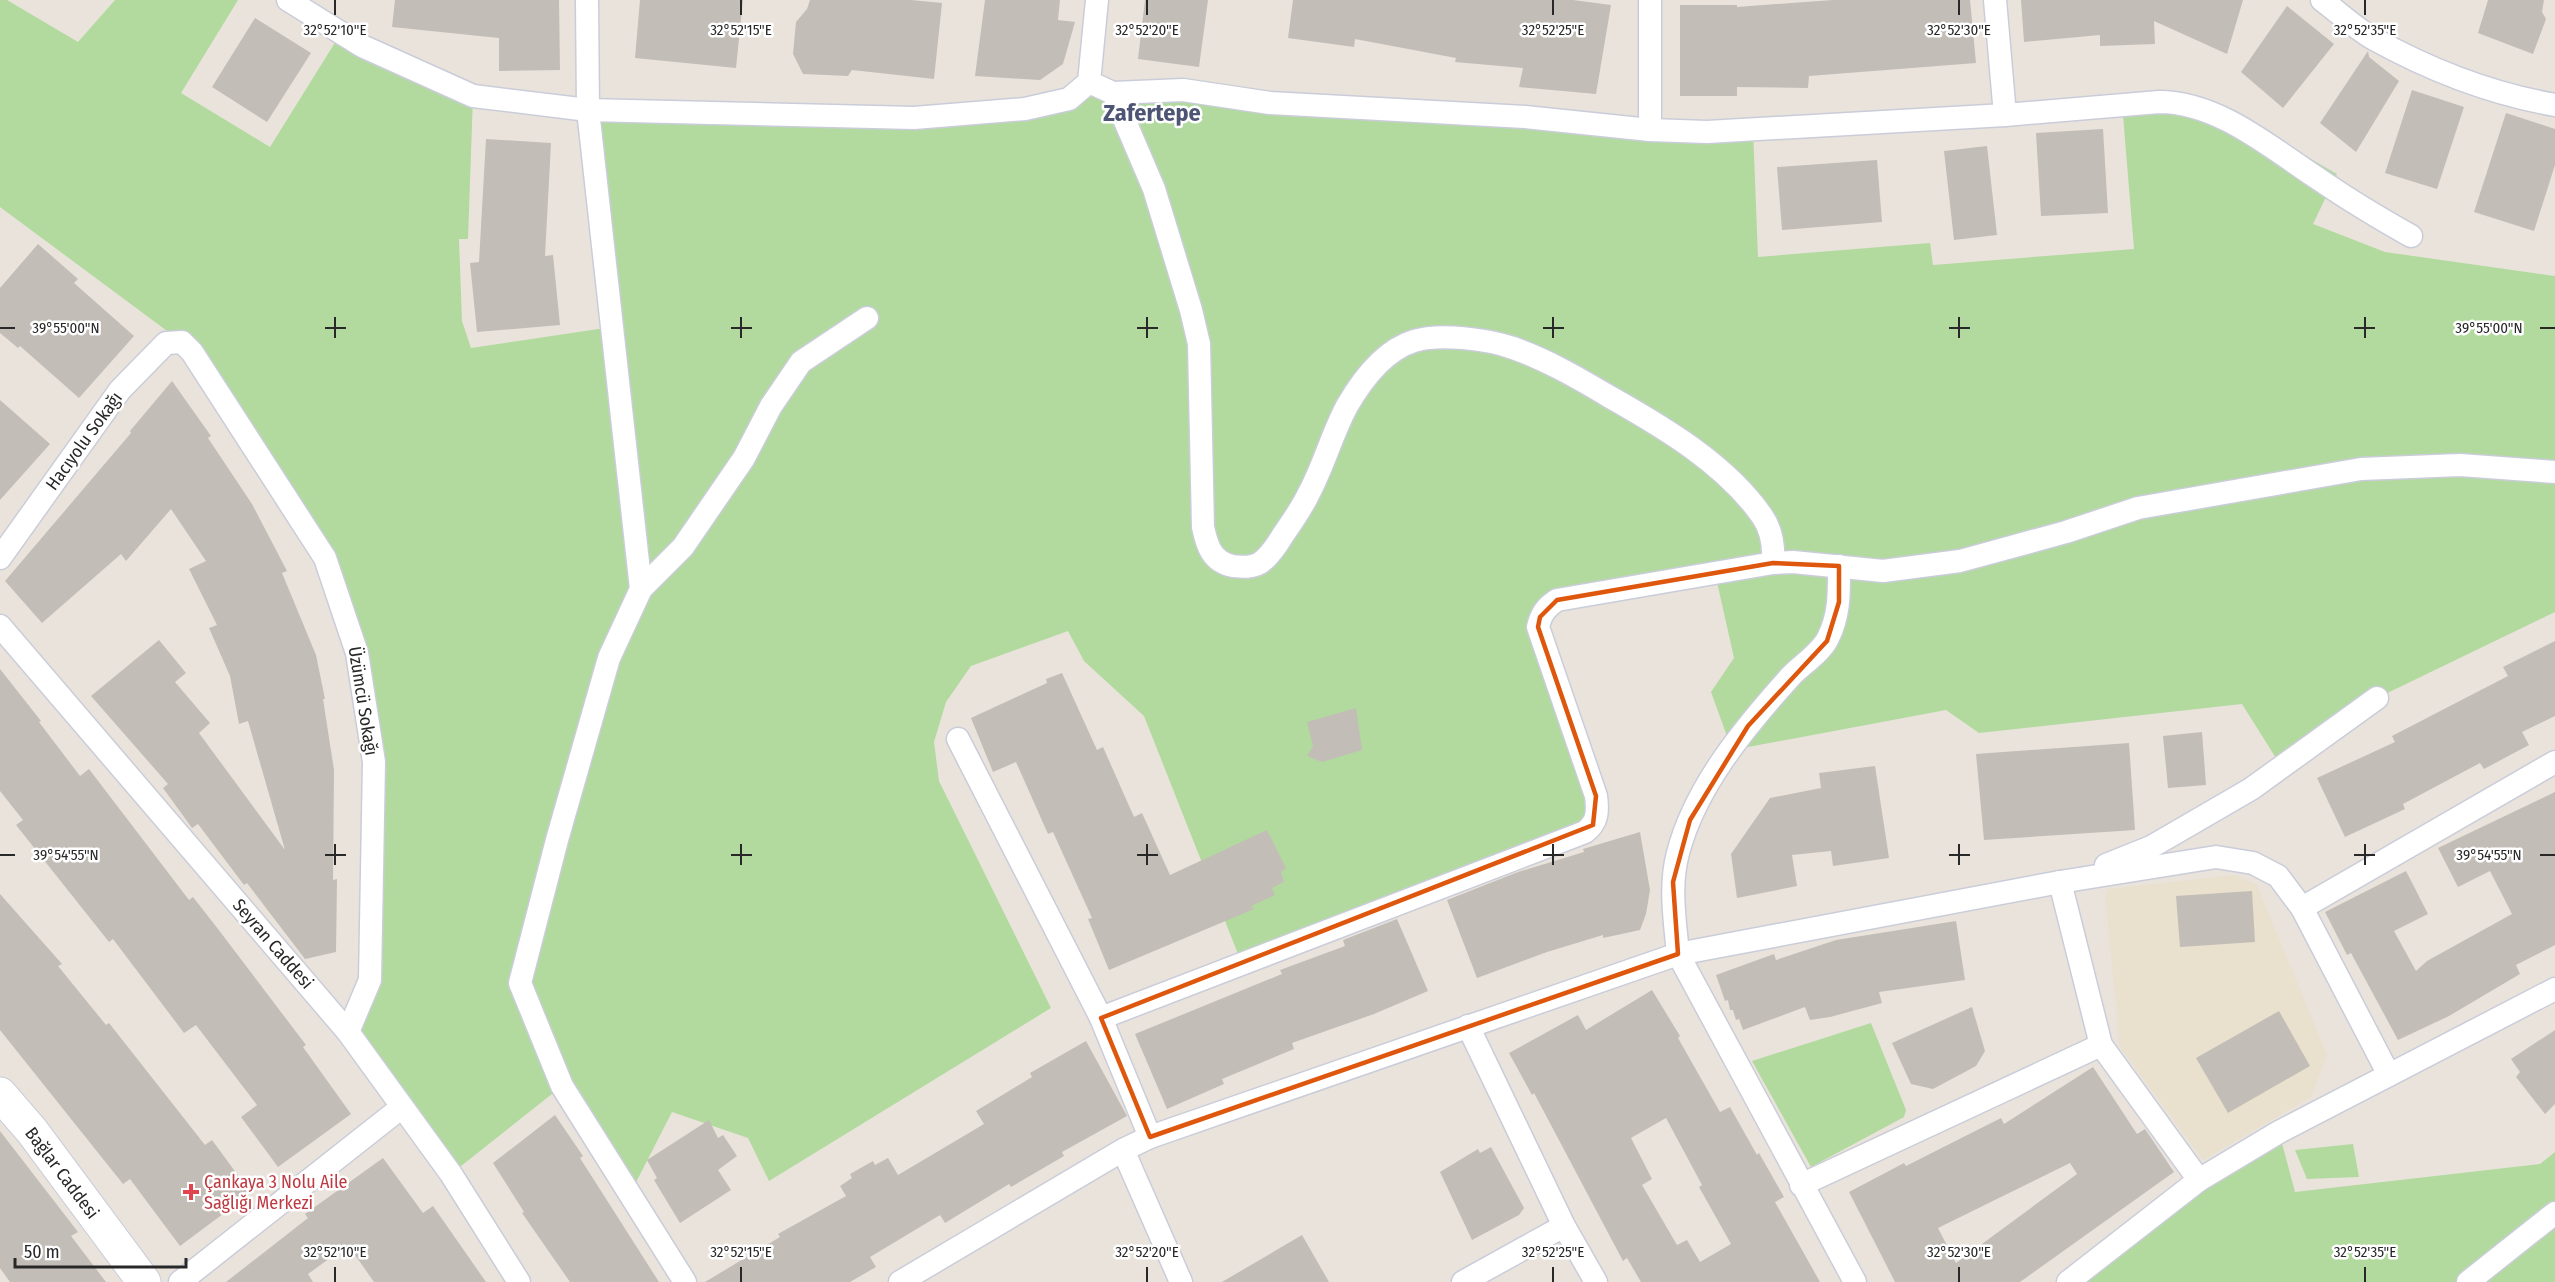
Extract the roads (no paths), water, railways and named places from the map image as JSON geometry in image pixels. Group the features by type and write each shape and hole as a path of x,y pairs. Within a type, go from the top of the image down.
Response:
{"main road":[{"name":"Bağlar Caddesi","path":"0,1094 32,1131 144,1282"}],"street":[{"path":"288,0 362,46 473,96 588,110 914,118 1025,109 1069,99 1089,82 1097,0"},
{"path":"587,0 588,110 641,589"},
{"path":"1650,0 1650,130"},
{"path":"1995,0 2006,115"},
{"path":"2322,0 2372,38 2449,74 2518,98 2555,105"},
{"path":"1089,82 1113,93 1183,90 1270,103 1525,117 1650,130 1707,132 2006,115 2160,102 2181,103 2219,116 2368,212 2410,236"},
{"path":"1113,93 1154,189 1196,333 1201,372 1203,527 1207,547 1215,558 1230,565 1247,567 1260,562 1273,550 1310,492 1348,405 1372,370 1394,350 1415,341 1448,338 1511,347 1559,367 1677,436 1713,465 1762,516 1771,537 1773,563"},
{"path":"685,1282 562,1086 520,983 557,840 609,658 641,589 683,547 744,458 771,406 801,362 867,318"},
{"name":"Hacıyolu Sokağı","path":"0,558 120,390 166,343 182,342"},
{"name":"Üzümcü Sokağı","path":"182,342 192,352 325,558 357,653 374,762 370,980 348,1032"},
{"path":"1101,1018 1585,832 1593,825 1597,816 1596,795 1538,627 1544,611 1557,600 1773,563 1793,562 1883,571 1960,561 2066,532 2138,508 2361,469 2460,465 2555,472"},
{"path":"1839,566 1839,602 1836,621 1827,641 1791,676 1748,726 1711,780 1690,820 1678,854 1674,882 1678,954 1855,1282"},
{"name":"Seyran Caddesi","path":"0,626 348,1032 451,1173 519,1282"},
{"path":"2060,882 2151,847 2171,836 2251,789 2377,698"},
{"path":"958,739 1101,1018 1150,1137"},
{"path":"2302,908 2555,762"},
{"path":"900,1282 1123,1150 1150,1137 1678,954 2060,882 2217,857 2253,863 2278,876 2302,908 2390,1075"},
{"path":"2060,882 2101,1045 2199,1180"},
{"path":"2068,1282 2199,1180 2279,1132 2555,989"},
{"path":"1468,1026 1564,1226 1596,1282"},
{"path":"1801,1185 2101,1045"},
{"path":"180,1282 402,1107"},
{"path":"1123,1150 1181,1282"},
{"path":"2468,1282 2555,1213"},
{"path":"1463,1282 1564,1226"}],"place":[{"name":"Çankaya 3 Nolu Aile Sağlığı Merkezi","path":"191,1192"}],"district":[{"name":"Zafertepe","path":"1152,113"}]}
